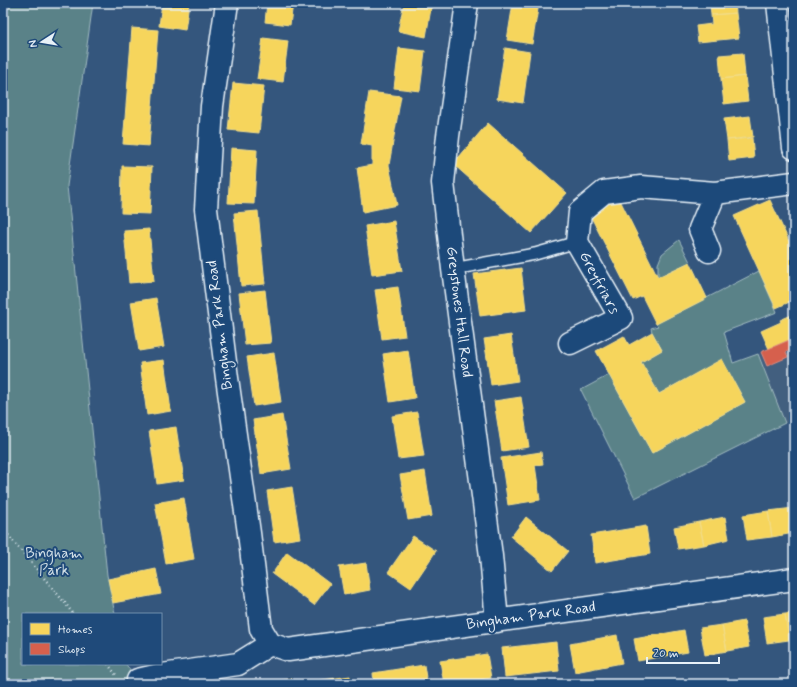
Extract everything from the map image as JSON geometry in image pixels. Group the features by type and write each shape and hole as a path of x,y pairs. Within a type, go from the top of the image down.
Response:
{"street":[{"name":"Bingham Park Road","path":"227,3 212,106 206,209 226,378 249,533 261,629 270,644 288,650 794,579"},
{"name":"Greystones Hall Road","path":"467,3 448,136 443,183 452,269 491,556 497,621"},
{"path":"778,3 791,98 794,148"},
{"name":"Greyfriars","path":"570,343 621,318 577,242 580,212 604,192 641,186 715,193 794,183"},
{"path":"709,251 700,229 715,193"},
{"path":"138,680 155,676 238,664 270,644"}],"lane":[{"name":"Greyfriars","path":"452,269 534,254 577,242"}],"path":[{"path":"3,529 72,613"}],"shaded area":[{"path":"794,338 794,420 785,423 758,354"}],"green space":[{"name":"Bingham Park","path":"3,3 93,3 67,186 107,575 115,613 22,613 22,665 126,665 143,684 3,684"},
{"path":"679,240 690,262 658,277 658,264 662,254"},
{"path":"759,271 777,312 724,332 733,363 758,354 785,423 635,498 581,390 609,375 652,453 745,402 722,360 659,394 641,362 662,350 651,328 658,326 656,324"}],"building: Homes":[{"path":"162,3 189,3 185,30 159,26"},
{"path":"267,3 293,3 290,25 265,22"},
{"path":"404,3 432,3 426,37 398,31"},
{"path":"513,3 539,3 532,44 507,40"},
{"path":"710,3 735,3 736,13 711,15"},
{"path":"736,13 739,38 698,42 696,26 712,24 711,15"},
{"path":"132,28 158,30 149,146 123,144"},
{"path":"263,38 288,41 283,82 257,79"},
{"path":"399,48 425,51 420,91 394,88"},
{"path":"505,48 530,52 523,103 497,99"},
{"path":"743,53 745,76 721,79 719,55"},
{"path":"745,76 748,101 724,104 721,79"},
{"path":"233,83 264,86 259,133 228,130"},
{"path":"369,92 401,96 389,165 397,205 363,212 357,168 372,165 372,146 361,144"},
{"path":"750,116 753,137 727,140 724,119"},
{"path":"488,123 567,193 531,233 453,164"},
{"path":"752,138 754,158 729,161 727,140"},
{"path":"231,148 257,150 254,204 228,203"},
{"path":"122,166 152,167 150,214 121,213"},
{"path":"618,196 658,277 690,262 707,298 656,324 642,296 633,300 588,211"},
{"path":"770,200 794,252 794,300 776,308 734,216"},
{"path":"258,211 265,284 241,286 234,213"},
{"path":"394,221 402,271 372,275 365,226"},
{"path":"149,229 154,281 129,283 124,231"},
{"path":"521,268 526,310 480,316 474,274"},
{"path":"398,287 405,336 382,339 375,290"},
{"path":"265,290 271,343 245,345 239,293"},
{"path":"156,298 164,347 139,351 131,302"},
{"path":"794,314 794,338 769,349 761,331"},
{"path":"652,332 662,350 641,362 659,394 722,359 745,402 652,453 596,351 624,336 629,345"},
{"path":"511,335 518,381 491,385 484,339"},
{"path":"408,350 415,398 390,402 383,354"},
{"path":"274,353 281,402 254,406 247,357"},
{"path":"164,360 171,411 147,415 140,363"},
{"path":"521,397 529,447 502,451 494,401"},
{"path":"417,412 424,456 398,459 392,416"},
{"path":"282,415 291,469 261,474 253,420"},
{"path":"176,427 184,480 157,484 149,431"},
{"path":"541,452 543,464 535,465 540,500 508,505 501,458"},
{"path":"425,471 432,516 408,520 400,475"},
{"path":"292,487 300,538 274,542 267,491"},
{"path":"184,498 194,559 166,564 155,503"},
{"path":"794,508 794,533 772,537 768,511"},
{"path":"768,511 772,537 747,540 743,515"},
{"path":"526,517 568,551 552,571 511,537"},
{"path":"725,517 729,539 704,545 699,522"},
{"path":"699,522 704,545 678,549 674,527"},
{"path":"646,526 650,554 595,563 591,535"},
{"path":"413,536 436,551 411,588 388,572"},
{"path":"287,552 330,584 314,605 272,574"},
{"path":"366,563 370,590 344,595 339,567"},
{"path":"156,569 161,594 113,603 108,579"},
{"path":"794,613 794,639 789,640 785,614"},
{"path":"785,614 789,640 767,643 763,617"},
{"path":"744,621 749,647 727,651 722,625"},
{"path":"722,625 727,651 705,655 700,628"},
{"path":"684,630 688,652 638,661 634,639"},
{"path":"617,635 622,663 575,672 570,644"},
{"path":"556,642 559,671 505,677 502,648"},
{"path":"487,654 491,678 444,684 440,661"},
{"path":"424,665 427,684 374,684 373,673"},
{"path":"350,676 351,684 302,684 302,683"},
{"path":"292,679 292,684 259,684"}],"building: Shops":[{"path":"794,338 794,351 793,349 786,352 788,357 767,366 761,352"}]}
